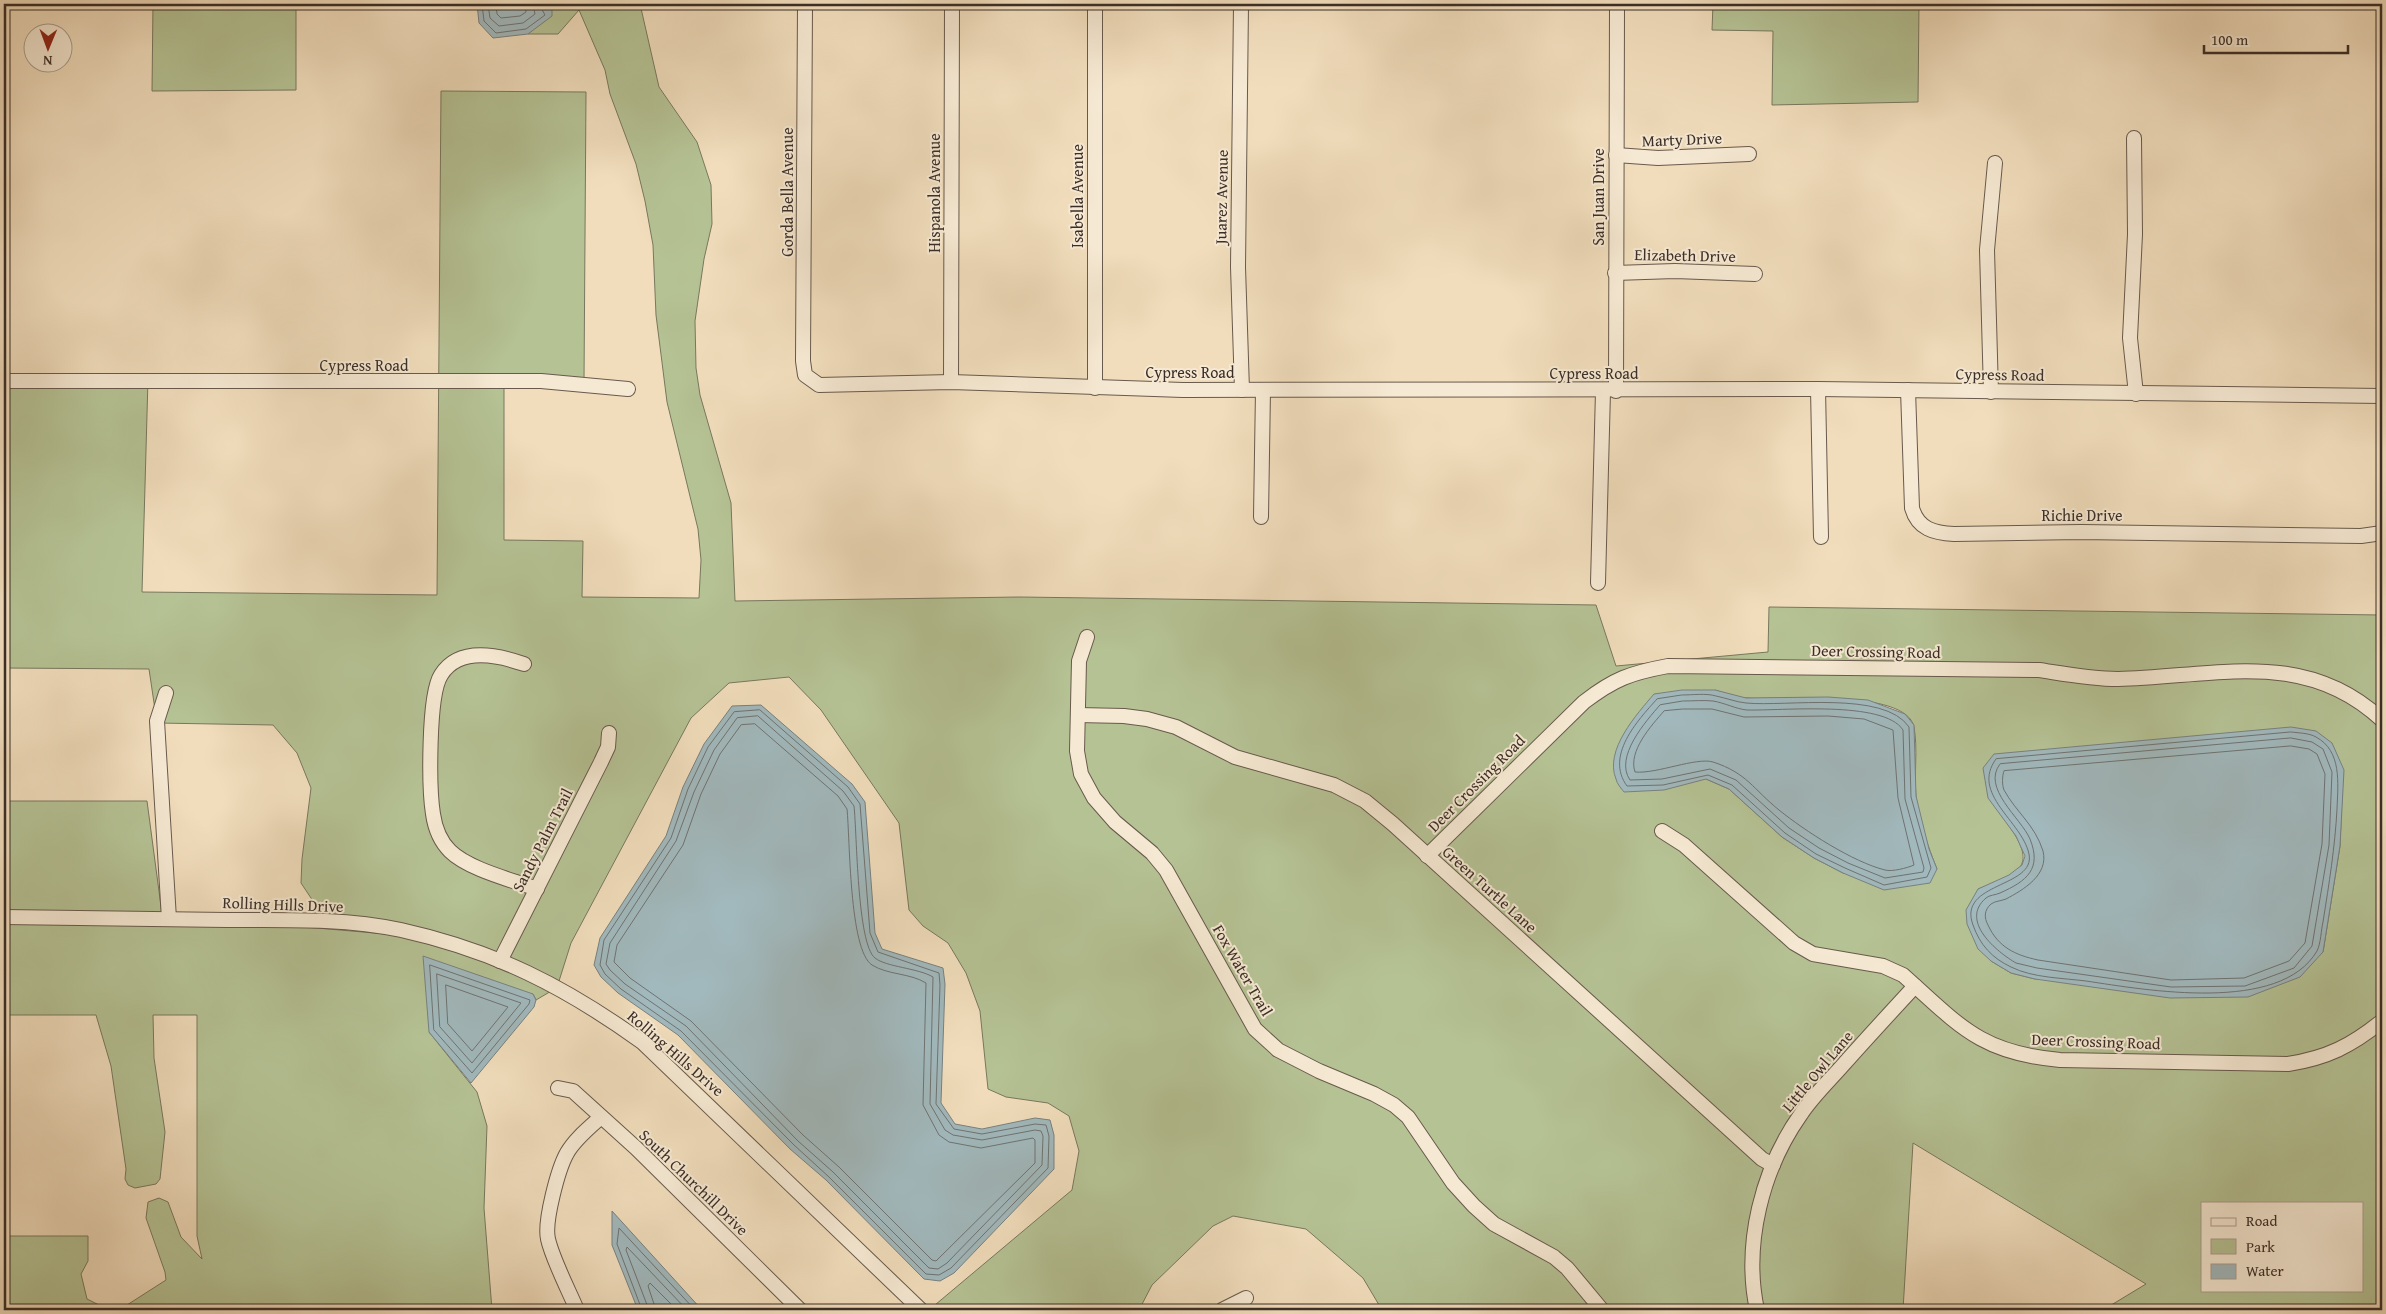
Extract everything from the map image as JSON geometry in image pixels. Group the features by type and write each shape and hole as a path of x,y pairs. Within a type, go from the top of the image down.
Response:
{"street":[{"name":"Gorda Bella Avenue","path":"805,4 803,368 809,379"},
{"name":"Hispanola Avenue","path":"951,382 952,4"},
{"name":"Isabella Avenue","path":"1095,4 1095,388"},
{"name":"Juarez Avenue","path":"1241,4 1238,267 1242,390"},
{"name":"San Juan Drive","path":"1598,583 1610,391 1615,272 1617,4"},
{"path":"2134,138 2135,234 2130,314 2136,394"},
{"name":"Marty Drive","path":"1616,156 1658,158 1749,154"},
{"path":"1991,392 1987,250 1995,163"},
{"name":"Elizabeth Drive","path":"1615,272 1675,270 1755,274"},
{"name":"Cypress Road","path":"809,379 819,385 826,386 951,382 1095,388 1242,390 1610,391 1818,389 2382,396"},
{"name":"Cypress Road","path":"4,381 541,382 628,389"},
{"path":"1818,389 1820,537"},
{"path":"1261,517 1263,390"},
{"name":"Richie Drive","path":"1908,390 1912,508 1918,523 1934,532 1954,534 2080,532 2360,536 2382,533"},
{"name":"Fox Water Trail","path":"1087,637 1079,660 1077,751 1080,774 1094,798 1115,822 1152,853 1166,870 1255,1029 1278,1050 1394,1105 1408,1117 1453,1183 1474,1206 1494,1224 1554,1257 1567,1268 1602,1310"},
{"path":"524,664 504,657 482,655 463,657 441,674 434,696 430,792 433,815 439,837 451,852 470,863 537,889"},
{"name":"Deer Crossing Road","path":"1427,856 1584,702 1608,683 1638,672 1668,666 2038,670 2087,678 2117,679 2243,672 2285,672 2316,679 2342,690 2360,700 2382,720"},
{"path":"166,693 157,720 169,920"},
{"name":"Green Turtle Lane","path":"1078,715 1124,716 1146,719 1176,727 1235,757 1334,785 1365,801 1749,1147 1773,1165"},
{"name":"Sandy Palm Trail","path":"500,961 602,762 608,747 608,733"},
{"name":"Deer Crossing Road","path":"1662,831 1684,844 1794,943 1813,954 1883,966 1903,975 1970,1034 1998,1048 2030,1058 2288,1064 2314,1060 2340,1050 2382,1021"},
{"name":"Rolling Hills Drive","path":"4,917 293,920 364,925 433,938 534,974 596,1009 642,1042 921,1310"},
{"name":"Little Owl Lane","path":"1757,1310 1753,1274 1754,1237 1760,1207 1773,1165 1783,1143 1801,1114 1915,986"},
{"name":"South Churchill Drive","path":"558,1088 573,1091 636,1148 800,1310"},
{"path":"577,1310 548,1240 547,1226 562,1162 567,1152 577,1140 601,1117"},
{"path":"1222,1310 1246,1298"}],"green space":[{"path":"153,4 296,4 296,90 152,91"},
{"path":"542,4 640,4 659,87 697,142 711,185 712,224 704,259 695,321 696,368 700,395 731,503 735,601 1020,597 1596,605 1616,666 1768,652 1769,607 2382,615 2382,1310 2103,1310 2146,1284 1913,1143 1903,1310 1382,1310 1363,1278 1306,1229 1233,1216 1213,1226 1152,1285 1139,1310 929,1310 1072,1190 1079,1151 1069,1116 1048,1103 1006,1097 988,1089 980,1011 966,973 948,943 923,926 909,910 899,823 821,710 789,677 729,683 691,718 571,943 559,981 488,950 323,916 301,883 302,859 311,788 297,753 273,725 157,723 149,669 4,668 4,378 148,379 142,592 437,595 441,91 586,92 584,382 504,382 504,540 583,541 582,597 699,598 701,560 698,529 667,402 656,315 653,245 636,164 610,94 605,70 579,10 558,34 528,34 552,10","holes":["1715,690 1744,698 1812,698 1866,701 1889,706 1906,715 1914,727 1915,735 1917,805 1924,833 1937,869 1843,873 1814,858 1782,837 1729,789 1706,779","2343,770 2340,846 2323,952 2035,979 2011,973 1991,961 1978,889 2005,878 2021,866 2023,859 2022,849 2007,823"]},
{"path":"1713,4 1919,4 1918,102 1772,105 1773,31 1712,30"},
{"path":"4,801 147,801 162,914 4,911"},
{"path":"4,923 293,926 398,935 484,960 553,990 536,1000 533,994 429,1032 477,1092 487,1126 484,1208 492,1310 4,1310 4,1236 88,1236 88,1261 81,1274 87,1299 105,1308 127,1305 166,1280 165,1272 146,1218 148,1202 159,1198 168,1202 181,1237 202,1259 197,1236 197,1015 153,1015 154,1058 165,1132 160,1179 156,1184 135,1188 128,1185 125,1179 126,1169 111,1066 96,1015 4,1015"}],"water":[{"path":"477,4 542,4 552,10 552,16 528,34 493,38 479,23"},
{"path":"1682,690 1715,690 1746,698 1828,697 1868,700 1905,714 1914,725 1916,796 1929,849 1937,869 1930,883 1884,890 1843,873 1814,858 1782,837 1729,789 1706,779 1664,790 1624,792 1617,783 1613,768 1614,756 1624,733 1654,694"},
{"path":"761,705 852,784 865,802 875,933 882,949 943,968 945,984 941,1103 955,1124 982,1129 1035,1118 1050,1120 1054,1135 1054,1169 954,1273 940,1281 924,1279 826,1180 790,1149 678,1035 618,993 601,977 594,965 600,938 666,836 683,787 704,744 732,706"},
{"path":"2291,727 2316,731 2332,743 2344,770 2340,846 2323,952 2300,977 2248,997 2170,998 2035,979 2011,973 1991,961 1978,949 1967,924 1966,910 1978,889 2009,875 2022,865 2025,856 2016,836 1988,798 1983,768 1994,754"},
{"path":"423,956 533,994 536,1000 534,1007 471,1083 429,1032"},
{"path":"612,1211 702,1310 638,1310 612,1245"}]}
